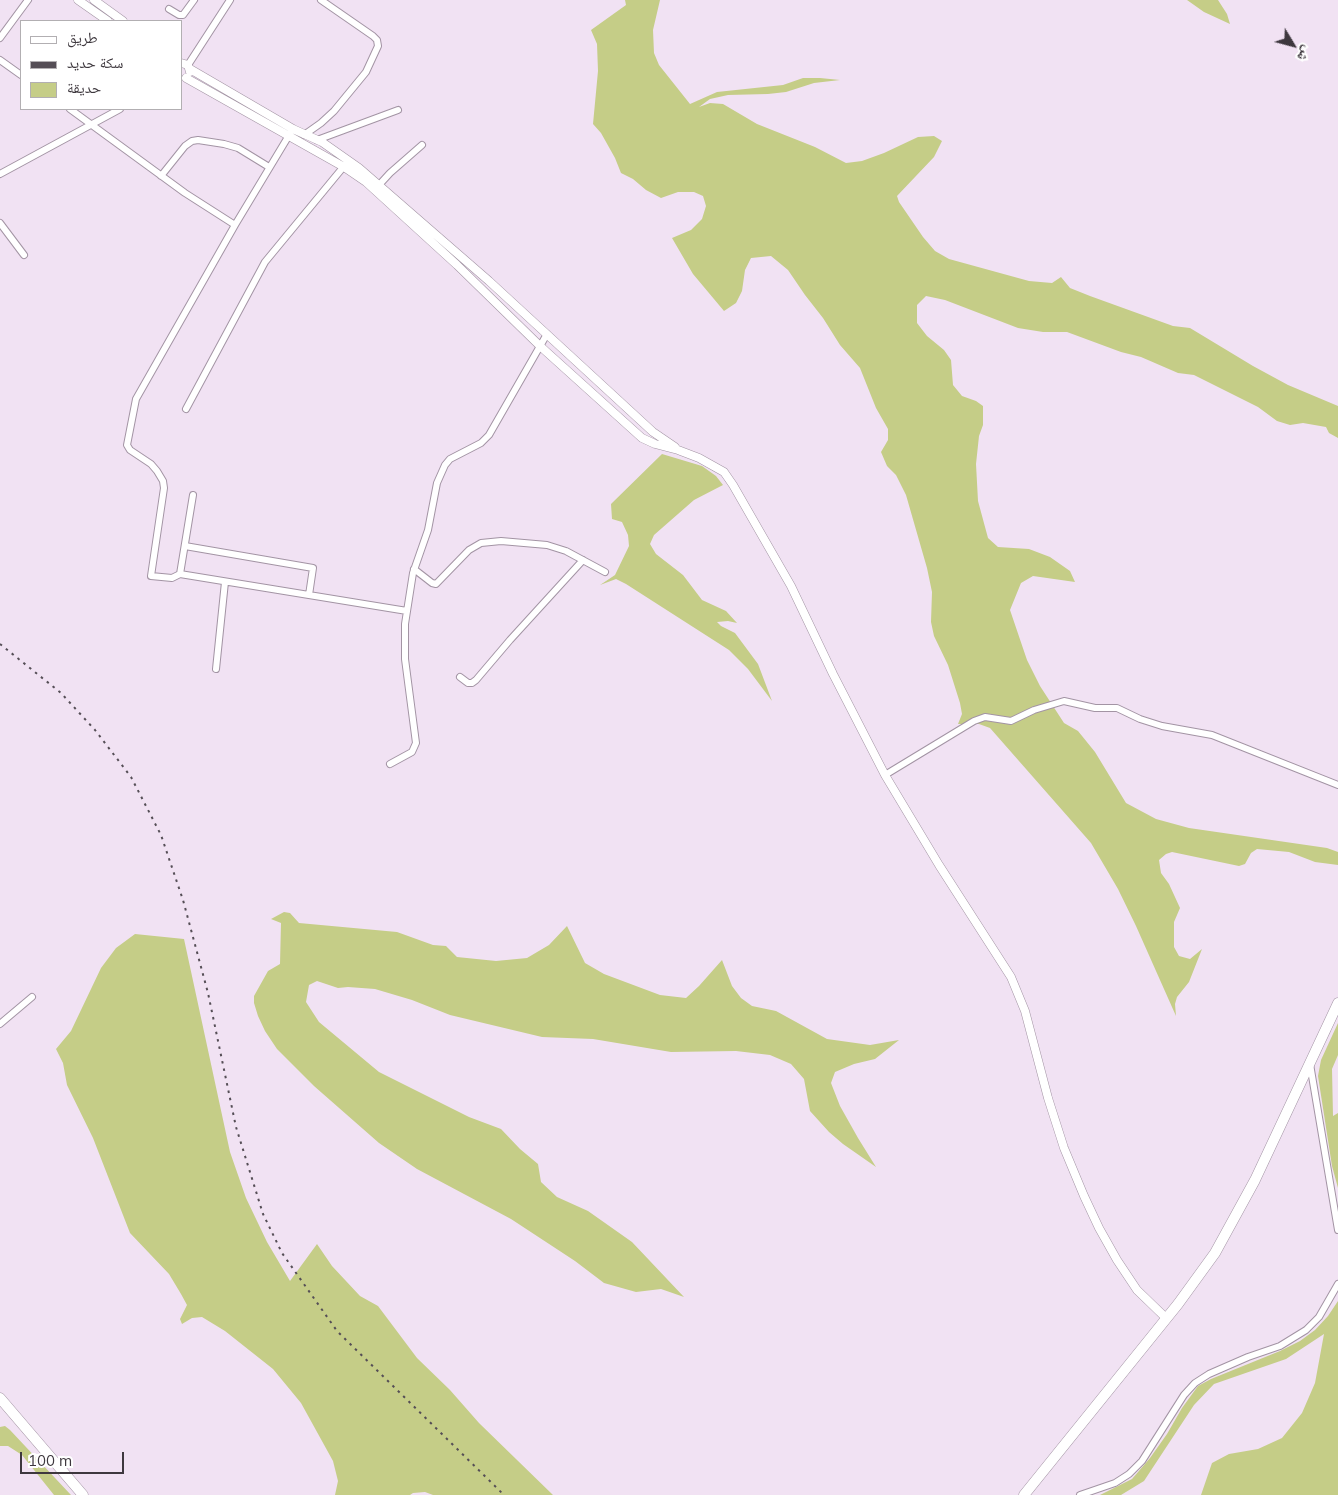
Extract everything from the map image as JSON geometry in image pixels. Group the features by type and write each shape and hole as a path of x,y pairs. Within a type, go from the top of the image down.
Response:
{"main road":[{"path":"1024,1495 1166,1318 1215,1253 1255,1180 1338,1003"},
{"path":"0,1398 83,1495"}],"street":[{"path":"0,38 28,0"},
{"path":"78,0 107,20"},
{"path":"94,0 122,20"},
{"path":"169,9 179,15 183,15 194,0"},
{"path":"184,78 189,75 187,66 230,0"},
{"path":"304,135 334,111 366,72 378,46 373,36 321,0"},
{"path":"0,60 20,74"},
{"path":"187,66 290,133 318,140 379,185 560,345 653,432 678,450"},
{"path":"184,78 347,163 457,265 540,346 642,438 705,461 724,472 734,485 791,586 885,775 944,873 1011,977 1025,1010 1048,1098 1064,1148 1084,1196 1117,1260 1138,1290 1166,1318"},
{"path":"71,110 185,193 235,225"},
{"path":"0,174 118,110"},
{"path":"318,140 398,110"},
{"path":"290,133 235,225 136,399 127,445 130,450 151,464 158,471 163,481 164,495 151,576 172,578 180,574 406,611"},
{"path":"161,176 185,146 192,141 198,140 238,148 269,167"},
{"path":"379,185 422,146"},
{"path":"186,409 265,262 347,163"},
{"path":"0,223 24,255"},
{"path":"390,764 412,752 416,744 405,659 406,611 414,570 427,536 437,483 444,465 450,459 481,443 489,435 547,334"},
{"path":"551,356 560,345"},
{"path":"180,574 193,495"},
{"path":"414,570 436,584 469,550 481,543 500,541 547,546 566,551 605,572"},
{"path":"185,546 313,568 309,596"},
{"path":"460,677 468,683 476,680 583,560"},
{"path":"216,669 225,582"},
{"path":"885,775 974,720 985,717 1011,720 1034,710 1064,701 1095,708 1117,708 1140,719 1162,726 1212,735 1338,785"},
{"path":"0,1024 32,997"},
{"path":"1310,1062 1338,1230"},
{"path":"1080,1495 1115,1483 1129,1474 1142,1461 1184,1395 1195,1382 1248,1357 1280,1346 1306,1330 1319,1317 1338,1284"}],"green space":[{"path":"625,0 660,0 653,30 654,53 659,65 690,104 717,92 783,85 803,78 840,80 814,83 786,92 728,95 710,99 699,107 710,103 723,104 757,124 815,147 846,163 862,161 918,137 934,136 942,141 934,157 897,196 899,202 923,237 935,251 949,259 1029,281 1052,283 1061,277 1070,288 1090,296 1173,326 1190,328 1288,385 1338,406 1338,438 1329,433 1326,427 1303,423 1290,425 1277,421 1258,407 1194,375 1178,373 1141,357 1121,352 1067,332 1043,332 1018,328 945,300 926,296 917,305 917,323 927,336 944,350 951,360 953,385 962,396 976,401 983,406 983,425 979,436 976,464 978,501 988,538 998,547 1029,549 1050,557 1070,571 1075,582 1033,576 1021,583 1010,610 1027,660 1040,686 1064,723 1078,731 1095,752 1126,803 1156,819 1189,828 1327,848 1338,852 1338,865 1315,862 1289,852 1257,849 1251,853 1245,864 1239,866 1172,852 1159,860 1161,873 1169,884 1180,908 1174,922 1174,947 1179,956 1190,959 1202,949 1189,982 1177,997 1175,1004 1176,1016 1118,889 1091,843 990,728 979,724 958,724 962,714 960,703 948,665 934,636 931,622 932,592 927,568 906,495 896,475 887,466 881,452 888,440 888,429 876,408 860,368 840,345 788,270 771,256 751,258 745,270 742,291 736,303 724,311 693,274 672,238 691,230 702,219 706,206 703,196 694,192 678,192 661,198 646,190 633,179 621,173 601,133 593,124 598,71 597,44 591,30 626,5"},
{"path":"1187,0 1218,0 1227,14 1230,24 1204,12"},
{"path":"662,454 702,466 716,476 723,485 694,500 654,535 650,544 656,554 683,575 702,600 726,611 737,623 728,621 717,622 735,633 758,664 772,701 748,669 729,650 626,584 616,579 600,585 615,575 629,546 628,535 622,522 612,519 611,504"},
{"path":"284,912 290,913 299,923 397,932 433,945 446,946 457,957 496,961 527,958 549,945 567,926 585,963 604,974 660,995 686,998 722,960 732,986 741,998 752,1006 776,1011 827,1039 870,1045 899,1040 875,1059 854,1064 835,1072 831,1083 840,1106 876,1167 829,1132 810,1111 804,1079 791,1064 770,1055 736,1051 671,1052 593,1039 542,1037 450,1015 412,1000 375,989 338,988 317,981 309,985 306,1002 319,1022 379,1072 469,1117 501,1129 538,1164 541,1182 557,1197 588,1211 632,1242 684,1297 661,1289 636,1292 604,1283 575,1261 511,1219 417,1169 379,1143 314,1086 277,1049 258,1016 254,996 268,971 280,964 281,923 271,919"},
{"path":"135,934 184,939 230,1152 246,1198 267,1242 290,1281 317,1244 332,1266 360,1296 378,1306 417,1358 450,1390 479,1423 553,1495 433,1495 425,1492 410,1495 335,1495 338,1481 333,1461 301,1403 273,1369 225,1331 202,1317 192,1318 182,1324 180,1319 187,1305 169,1274 130,1233 93,1138 67,1085 63,1063 56,1049 71,1031 101,968 116,948"},
{"path":"1338,1023 1338,1055 1332,1069 1333,1116 1338,1113 1338,1188 1332,1166 1318,1076 1321,1060"},
{"path":"1338,1301 1338,1495 1201,1495 1212,1463 1229,1454 1258,1449 1282,1438 1302,1413 1315,1383 1324,1334 1286,1359 1214,1384 1194,1405 1144,1481 1121,1495 1100,1495 1132,1479 1150,1458 1198,1386 1300,1341 1315,1330"},
{"path":"5,1426 71,1495 54,1495 22,1455 8,1446 0,1446 0,1427"}],"railway":[{"path":"0,644 61,693 95,730 131,777 161,835 183,900 208,993 236,1127 263,1214 282,1253 337,1331 504,1495"}]}
